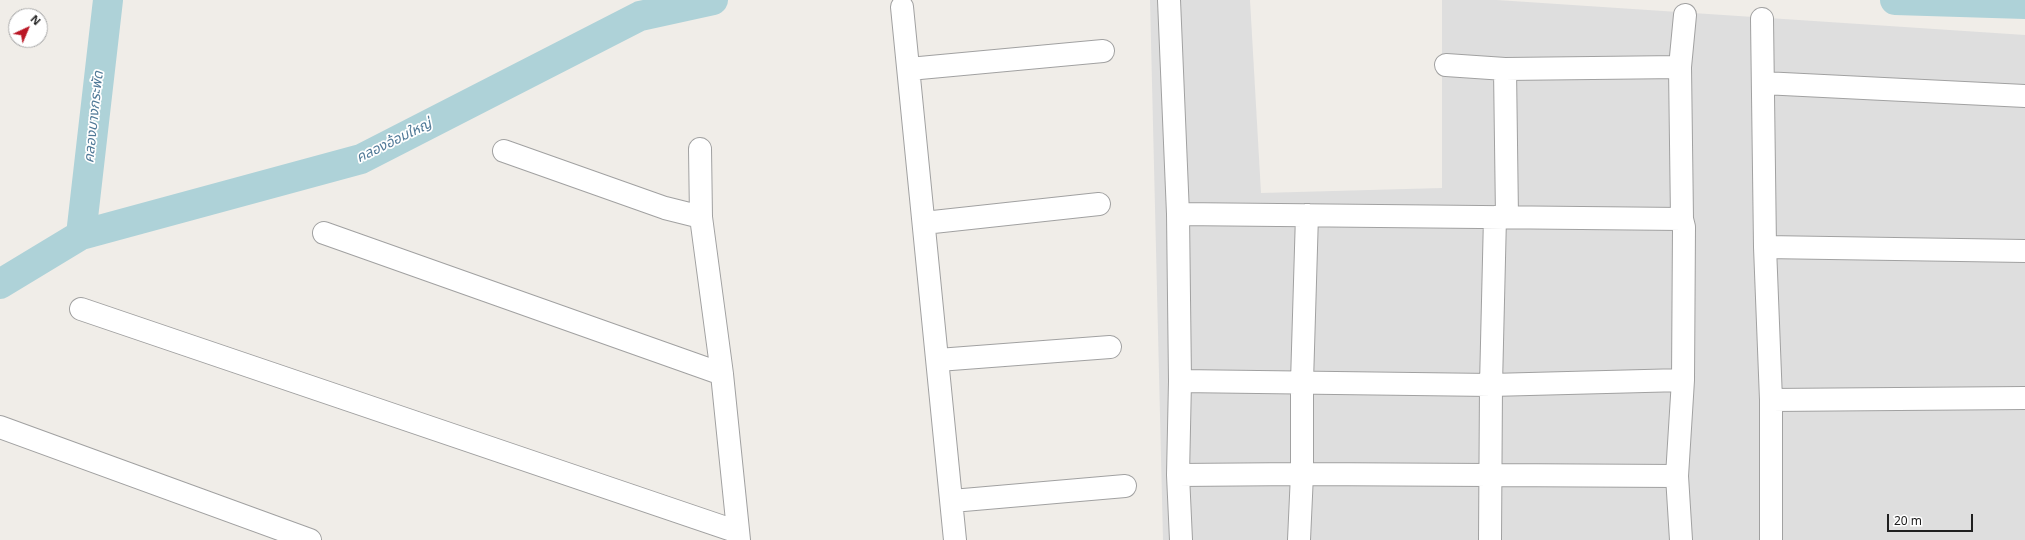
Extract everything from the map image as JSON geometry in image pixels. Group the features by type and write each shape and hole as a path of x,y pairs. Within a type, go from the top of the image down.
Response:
{"street":[{"path":"1169,0 1178,214 1180,381 1178,475 1181,540"},
{"path":"902,7 955,540"},
{"path":"1681,540 1677,476 1683,380 1684,227 1682,218 1680,67 1685,15"},
{"path":"1762,19 1765,247 1772,400 1771,540"},
{"path":"909,69 1102,50"},
{"path":"1446,65 1505,69 1680,67"},
{"path":"1490,540 1491,385 1501,217 1505,69"},
{"path":"1763,83 2025,96"},
{"path":"81,309 738,536 722,374 701,217 700,149"},
{"path":"504,151 665,208 701,217"},
{"path":"924,223 1100,204"},
{"path":"1178,214 1682,218"},
{"path":"1299,540 1302,474 1302,382 1307,215"},
{"path":"324,233 722,374"},
{"path":"1765,247 2025,251"},
{"path":"938,360 1110,347"},
{"path":"1180,381 1491,385 1683,380"},
{"path":"1772,400 2025,398"},
{"path":"0,427 310,540"},
{"path":"1178,475 1302,474 1677,476"},
{"path":"952,501 1125,486"}],"shaded area":[{"path":"1150,0 1250,0 1261,193 1442,188 1442,0 1497,0 2025,35 2025,540 1163,540"}],"waterway":[{"name":"คลองบางกระพัด","path":"81,235 108,0"},
{"name":"คลองอ้อมใหญ่","path":"0,284 81,235 361,159 640,16 713,0"},
{"name":"คลองอ้อมใหญ่","path":"1895,0 2025,4"}]}
